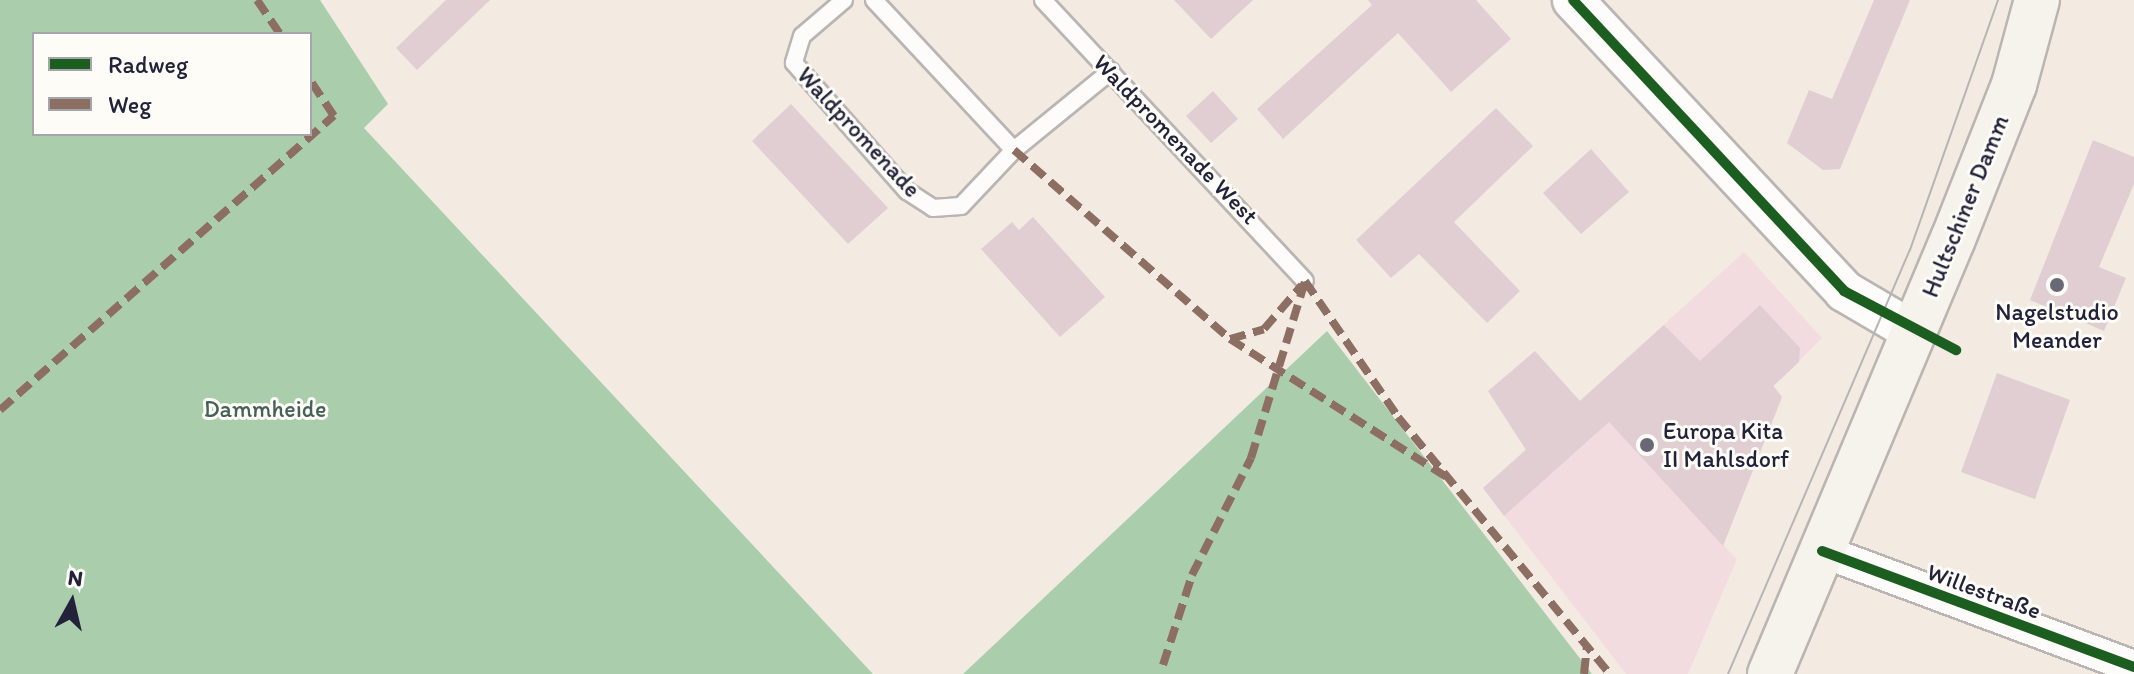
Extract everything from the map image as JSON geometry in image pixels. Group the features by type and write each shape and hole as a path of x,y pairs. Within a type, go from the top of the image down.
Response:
{"main road":[{"name":"Hultschiner Damm","path":"1770,674 2014,85 2037,0"}],"street":[{"path":"1573,0 1844,291 1914,332"},
{"name":"Willestraße","path":"1822,551 2134,667"}],"lane":[{"name":"Waldpromenade","path":"844,0 802,36 794,63 907,191 933,208 961,206 1014,150"},
{"path":"874,0 1014,150 1111,71"},
{"name":"Waldpromenade West","path":"1043,0 1305,281"}],"shaded area":[{"name":"Europa Kita II Mahlsdorf","path":"1744,252 1822,338 1774,386 1782,397 1723,545 1737,559 1688,674 1626,674 1483,488"}],"green space":[{"name":"Dammheide","path":"0,0 320,0 388,104 364,128 873,674 0,674"},
{"path":"1327,331 1592,674 963,674"}],"building":[{"path":"446,0 490,0 417,70 396,48"},
{"path":"1174,0 1253,0 1211,39"},
{"path":"1368,0 1476,0 1511,39 1451,92 1398,33 1283,139 1257,109 1372,5"},
{"path":"1874,0 1910,0 1840,169 1823,170 1787,143 1809,90 1832,99"},
{"path":"1213,91 1238,119 1211,143 1186,116"},
{"path":"791,104 888,208 848,244 752,141"},
{"path":"1496,108 1533,146 1454,222 1520,291 1487,323 1419,254 1391,278 1356,240"},
{"path":"2093,140 2134,157 2134,184 2099,267 2126,278 2104,331 2030,300"},
{"path":"1591,149 1629,192 1581,234 1543,193"},
{"path":"1033,217 1105,297 1060,337 981,249 1012,222 1019,230"},
{"path":"1760,305 1800,348 1799,362 1773,386 1782,397 1723,546 1609,422 1504,516 1483,488 1526,450 1488,391 1535,351 1580,401 1664,325 1700,361"},
{"path":"1997,373 2070,400 2035,499 1961,472"}],"tram line":[{"path":"1728,674 1910,250 1998,0"}],"marked path":[{"path":"257,0 279,32"},
{"path":"312,83 334,116 312,135"},
{"path":"0,410 311,136"},
{"path":"1014,150 1230,339 1447,477"},
{"path":"1305,281 1398,417 1610,674"},
{"path":"1163,665 1192,575 1251,458 1305,281"},
{"path":"1230,339 1264,329 1302,285"},
{"path":"1584,674 1587,647"}],"cycle path":[{"path":"1573,0 1844,291 1956,350"},
{"path":"1822,551 2134,667"}],"place":[{"name":"Nagelstudio Meander","path":"2057,285"},
{"name":"Europa Kita II Mahlsdorf","path":"1647,445"}]}
